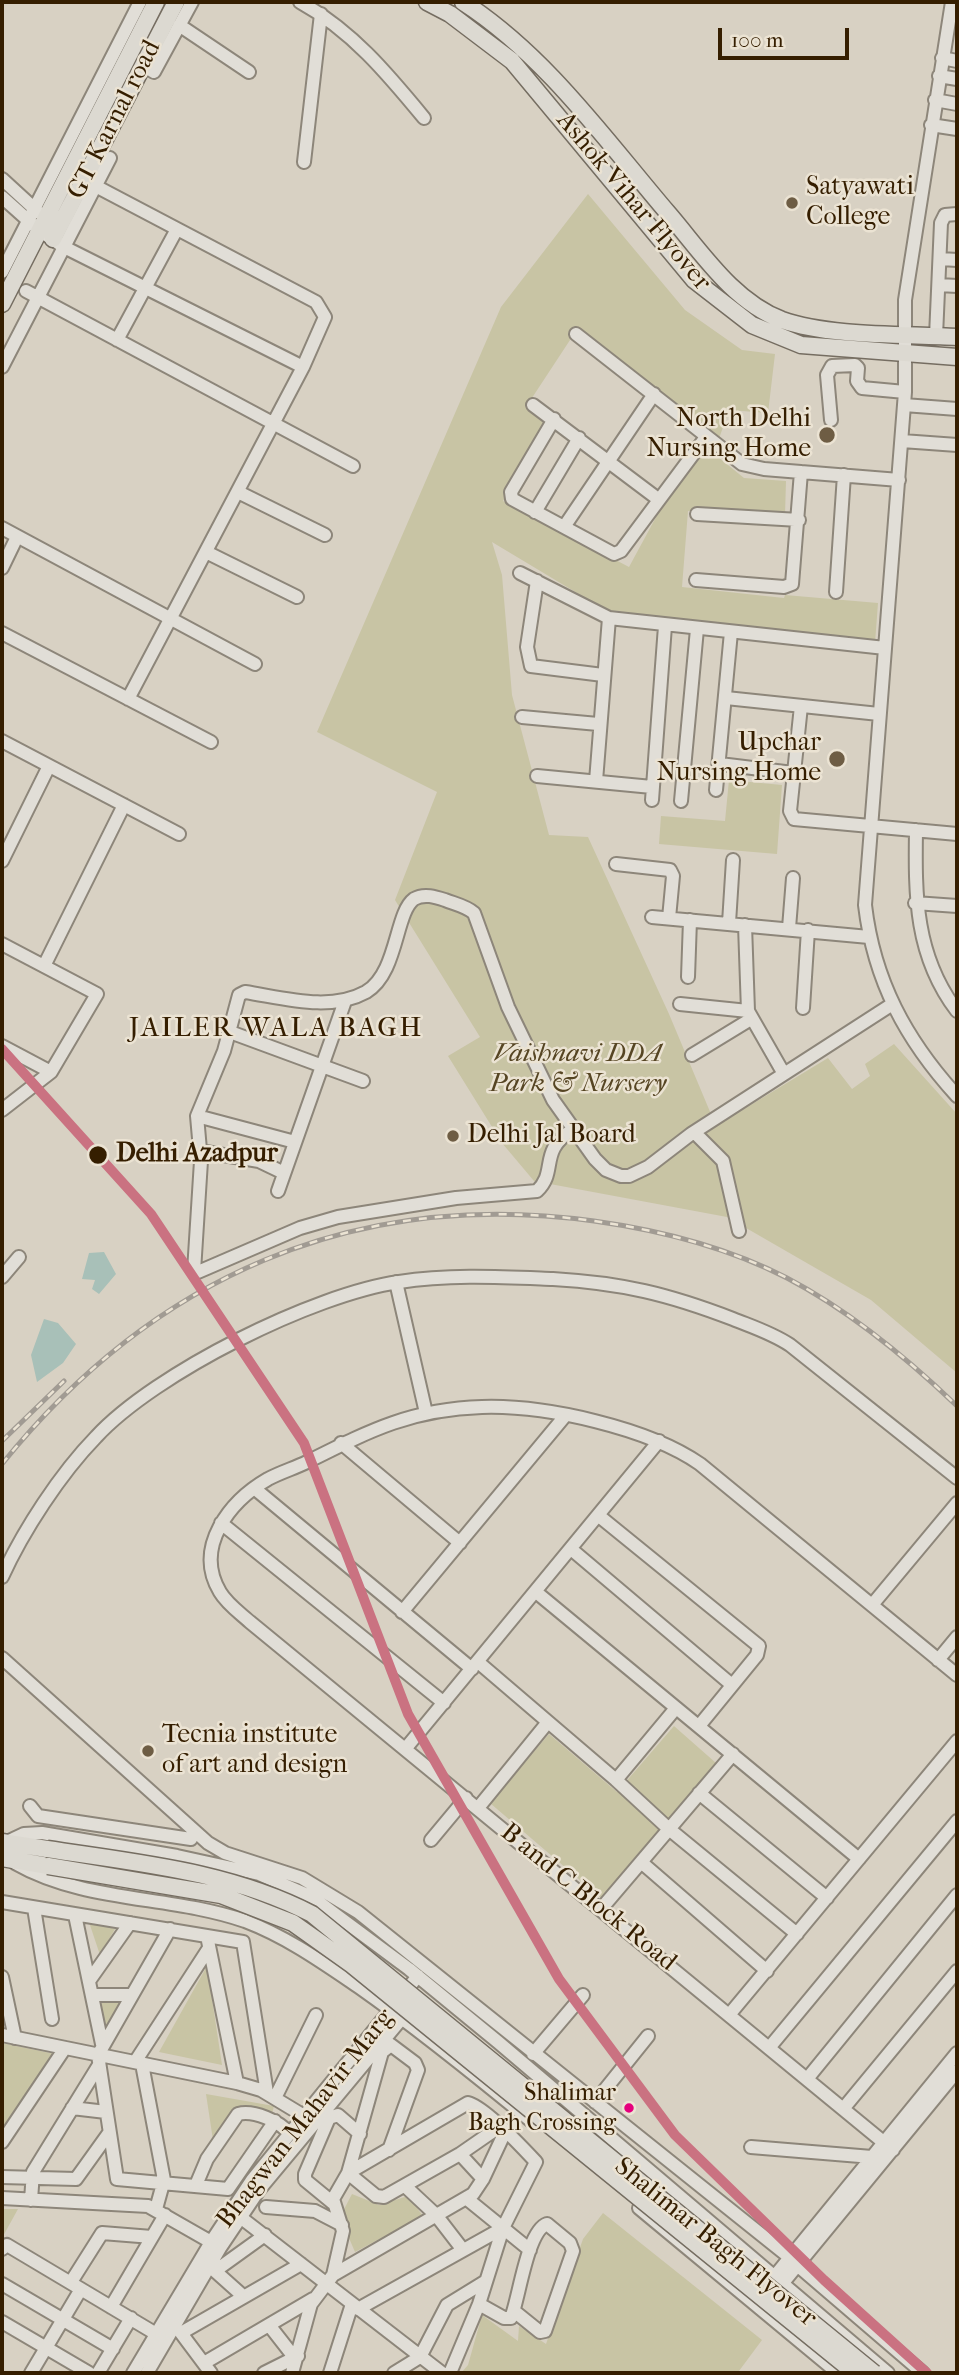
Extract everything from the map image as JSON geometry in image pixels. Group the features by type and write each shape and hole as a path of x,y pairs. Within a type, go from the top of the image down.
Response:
{"main road":[{"name":"GT Karnal road","path":"49,228 85,127 156,2"},
{"name":"GT Karnal road","path":"49,228 90,183 176,2"},
{"name":"Ashok Vihar Flyover","path":"427,2 450,14 512,61 694,280 752,325 795,343 957,356"},
{"name":"Ashok Vihar Flyover","path":"463,2 518,43 558,84 734,289 762,309 794,324 957,337"},
{"path":"2,301 49,228"},
{"name":"Shalimar Bagh Flyover","path":"4,1850 47,1849 221,1878 271,1894 319,1918 873,2373"},
{"name":"Shalimar Bagh Flyover","path":"4,1850 48,1866 222,1895 275,1914 314,1936 855,2373"}],"street":[{"path":"85,127 141,2"},
{"path":"144,66 154,72 192,2"},
{"path":"300,2 321,13 371,56 424,118"},
{"path":"952,2 953,26 942,58 905,300 905,398 900,480 869,824 865,905 869,937 891,1005 906,1031 957,1096"},
{"path":"304,162 321,13"},
{"path":"179,25 249,72"},
{"path":"942,58 957,61"},
{"path":"939,76 957,79"},
{"path":"935,100 957,104"},
{"path":"931,125 957,129"},
{"path":"110,158 90,183 321,307 324,323 274,424 128,699"},
{"path":"2,179 49,228"},
{"path":"2,197 145,288 303,368"},
{"path":"936,336 942,219 949,213 957,214"},
{"path":"2,272 49,228"},
{"path":"2,367 32,295 49,228"},
{"path":"117,340 177,229"},
{"path":"941,259 957,260"},
{"path":"939,285 957,286"},
{"path":"32,295 353,466"},
{"path":"576,334 734,459 753,468 900,480"},
{"path":"831,420 827,375 832,366 855,365 858,369 857,381 862,388 957,409"},
{"path":"564,527 607,458 654,394"},
{"path":"533,405 607,458 658,499"},
{"path":"554,419 511,492 514,502 618,554 706,436"},
{"path":"535,512 579,438"},
{"path":"902,441 957,445"},
{"path":"696,580 789,586 794,579 801,472"},
{"path":"836,592 844,475"},
{"path":"238,492 325,535"},
{"path":"697,513 799,520"},
{"path":"2,528 255,664"},
{"path":"2,568 17,537"},
{"path":"206,552 297,597"},
{"path":"520,573 609,618 885,648"},
{"path":"537,581 527,647 531,666 603,675"},
{"path":"596,781 598,724 609,618"},
{"path":"537,776 596,781 652,793 665,626"},
{"path":"681,801 697,629"},
{"path":"716,790 731,632"},
{"path":"2,633 211,742"},
{"path":"726,698 879,714"},
{"path":"801,706 790,811 794,819 957,834"},
{"path":"522,717 598,724"},
{"path":"2,741 179,834"},
{"path":"720,764 793,773"},
{"path":"2,861 49,766"},
{"path":"44,966 124,805"},
{"path":"916,830 915,903 935,974 957,1011"},
{"path":"729,923 733,860"},
{"path":"617,864 670,870 673,876 668,918"},
{"path":"789,928 793,878"},
{"path":"572,1130 555,1143 545,1182 537,1191 456,1198 338,1217 300,1228 196,1272 193,1268 200,1151 197,1116 230,1032 242,993 326,1003 345,1001 366,992 381,979 415,899 431,895 470,909 477,917 508,1007 530,1055 572,1130 606,1170 629,1176 648,1167 694,1132 891,1005"},
{"path":"915,903 957,906"},
{"path":"652,917 869,937"},
{"path":"688,977 690,920"},
{"path":"745,925 750,1015 784,1074"},
{"path":"803,1008 808,930"},
{"path":"2,944 97,994 51,1072 2,1110"},
{"path":"278,1191 324,1067 345,1001"},
{"path":"680,1004 750,1015"},
{"path":"692,1055 750,1015"},
{"path":"230,1032 363,1081"},
{"path":"2,1046 51,1072"},
{"path":"197,1116 295,1142"},
{"path":"694,1132 723,1161 739,1230"},
{"path":"200,1151 259,1161 284,1173"},
{"path":"2,1277 19,1257"},
{"path":"2,1577 24,1537 69,1470 96,1436 121,1414 181,1372 268,1326 359,1292 396,1282 495,1277 611,1282 676,1297 777,1336 957,1478"},
{"path":"396,1282 426,1413"},
{"path":"444,1703 221,1522 254,1488 374,1427 426,1413 495,1407 565,1416 613,1426 659,1441 700,1464 957,1675"},
{"path":"402,1612 565,1416"},
{"path":"406,1748 659,1441"},
{"path":"341,1443 460,1543"},
{"path":"254,1488 402,1612 548,1722 669,1829 797,1934"},
{"path":"872,1605 957,1503"},
{"path":"599,1516 755,1640 759,1651 699,1727"},
{"name":"B and C Block Road","path":"221,1522 211,1555 220,1593 250,1622 888,2146"},
{"path":"571,1549 732,1685"},
{"path":"536,1592 859,1859"},
{"path":"938,1660 957,1637"},
{"path":"2,1657 194,1835 220,1850 292,1874 430,1986 504,2039 533,2053 595,2102 784,2270 837,2331 888,2373"},
{"path":"616,1780 676,1708"},
{"path":"478,1808 548,1722"},
{"path":"729,2015 957,1741"},
{"path":"601,1909 733,1755"},
{"path":"699,1793 827,1898"},
{"path":"431,1840 467,1798"},
{"path":"30,1806 38,1816 194,1835"},
{"path":"769,2048 957,1821"},
{"path":"838,2373 678,2239 403,2018 321,1961 276,1934 246,1922 160,1901 67,1886 39,1877 4,1850 31,1833 177,1856 268,1876 315,1892 358,1912 755,2261 784,2270 865,2325 923,2373"},
{"path":"177,1856 194,1835"},
{"path":"641,1862 767,1971"},
{"path":"807,2079 957,1895"},
{"path":"2,1902 170,1929 208,1942 240,1940 245,1945 271,2096"},
{"path":"34,1908 52,2019"},
{"path":"75,1915 92,1995 117,2179 231,2188 275,2121"},
{"path":"321,1961 340,1959 350,1947 351,1931 345,1919"},
{"path":"89,1981 130,1923"},
{"path":"31,2200 30,2180 170,1929"},
{"path":"111,2307 152,2237 160,2212 163,2184 138,2063 208,1942"},
{"path":"208,1942 237,2083"},
{"path":"843,2109 957,1971"},
{"name":"Bhagwan Mahavir Marg","path":"236,2214 418,1976"},
{"path":"2,1977 8,2037 237,2083 271,2096 308,2118"},
{"name":"Bhagwan Mahavir Marg","path":"147,2373 162,2337 216,2245 289,2133 308,2118 430,1986"},
{"path":"92,1995 132,1995"},
{"path":"533,2053 583,1995"},
{"path":"271,2096 317,2015"},
{"path":"595,2102 648,2036"},
{"path":"333,2203 348,2173 382,2052 393,2046 415,2063 418,2070 389,2150"},
{"path":"2,2143 65,2048"},
{"path":"784,2270 872,2157 888,2146 957,2053"},
{"path":"784,2270 888,2146 957,2071"},
{"path":"348,2173 468,2104 476,2105 536,2164 503,2228 479,2304 450,2373"},
{"path":"72,2108 106,2112"},
{"path":"196,2185 207,2159 238,2114 275,2121 289,2133"},
{"path":"292,2373 313,2300 329,2279 343,2235 333,2203 305,2180 305,2174 329,2118 338,2115 360,2134"},
{"path":"348,2173 380,2197 406,2187 502,2129"},
{"path":"329,2279 466,2198 483,2179 502,2129"},
{"path":"2,2178 76,2179 109,2133"},
{"path":"751,2147 872,2157"},
{"path":"460,2154 483,2179"},
{"path":"406,2187 436,2215 463,2250"},
{"path":"2,2198 118,2203 160,2212 216,2245"},
{"path":"466,2198 530,2250"},
{"path":"266,2207 315,2211 342,2225"},
{"path":"678,2239 699,2213"},
{"path":"236,2214 301,2264 329,2279 355,2306 442,2373"},
{"path":"479,2304 508,2320 514,2311 530,2250 544,2224 573,2248 544,2331 540,2332 514,2311"},
{"path":"330,2373 355,2306 503,2228"},
{"path":"31,2373 62,2320 102,2233 152,2237"},
{"path":"243,2296 215,2271 265,2235"},
{"path":"2,2249 7,2245 162,2337"},
{"path":"755,2261 784,2270"},
{"path":"301,2264 181,2333 207,2368 269,2325 313,2300"},
{"path":"716,2290 725,2279"},
{"path":"394,2373 419,2357 447,2305 486,2281"},
{"path":"2,2284 113,2350"},
{"path":"98,2373 131,2318"},
{"path":"2,2322 89,2373"},
{"path":"269,2325 296,2357"},
{"path":"837,2331 865,2325"},
{"name":"Bhagwan Mahavir Marg","path":"133,2373 162,2337"},
{"path":"264,2373 296,2357"}],"green space":[{"name":"Vaishnavi DDA Park & Nursery","path":"588,194 685,310 742,350 775,354 768,413 729,410 715,450 572,337 526,407 548,422 503,501 629,567 668,495 707,448 744,478 786,481 785,515 688,511 682,587 784,598 785,595 878,603 875,643 607,611 492,542 502,575 512,695 549,835 588,837 669,1014 716,1126 828,1058 852,1089 870,1076 865,1064 894,1044 957,1114 957,1373 871,1300 727,1217 534,1181 502,1143 448,1056 480,1037 395,900 437,792 317,732 501,307"},
{"path":"729,780 782,785 777,854 659,844 661,816 725,821"},
{"path":"674,1726 716,1763 601,1898 490,1803 549,1734 617,1792"},
{"path":"89,1922 115,1929 100,1955"},
{"path":"207,1966 222,2065 159,2052"},
{"path":"100,1997 123,2000 106,2031"},
{"path":"2,2043 55,2054 2,2129"},
{"path":"206,2094 274,2106 272,2114 242,2105 213,2140"},
{"path":"352,2194 379,2205 408,2196 423,2216 355,2252 340,2217"},
{"path":"2,2209 18,2209 2,2238"},
{"path":"603,2213 762,2340 740,2373 461,2373 468,2365 482,2315 518,2341 519,2326 546,2344 583,2239"}],"water":[{"path":"104,1252 116,1274 99,1294 92,1289 95,1280 82,1279 89,1253"},
{"path":"44,1319 58,1323 76,1344 63,1363 37,1382 31,1355"}],"railway":[{"path":"2,1464 61,1399 124,1343 192,1296 265,1260 341,1234 421,1219 506,1214 594,1221 643,1229 718,1249 765,1267 833,1305 898,1353 957,1406"},
{"path":"2,1441 64,1381"}],"transit line":[{"path":"2,1049 151,1214 304,1443 408,1714 559,1979 675,2135 824,2280 927,2373"}],"place":[{"name":"Satyawati College","path":"792,203"},
{"name":"North Delhi Nursing Home","path":"827,435"},
{"name":"Upchar Nursing Home","path":"837,759"},
{"name":"Delhi Jal Board","path":"453,1136"},
{"name":"Delhi Azadpur","path":"98,1155"},
{"name":"Tecnia institute of art and design","path":"148,1751"},
{"name":"Shalimar Bagh Crossing","path":"629,2108"}],"district":[{"name":"JAILER WALA BAGH","path":"276,1029"}]}
